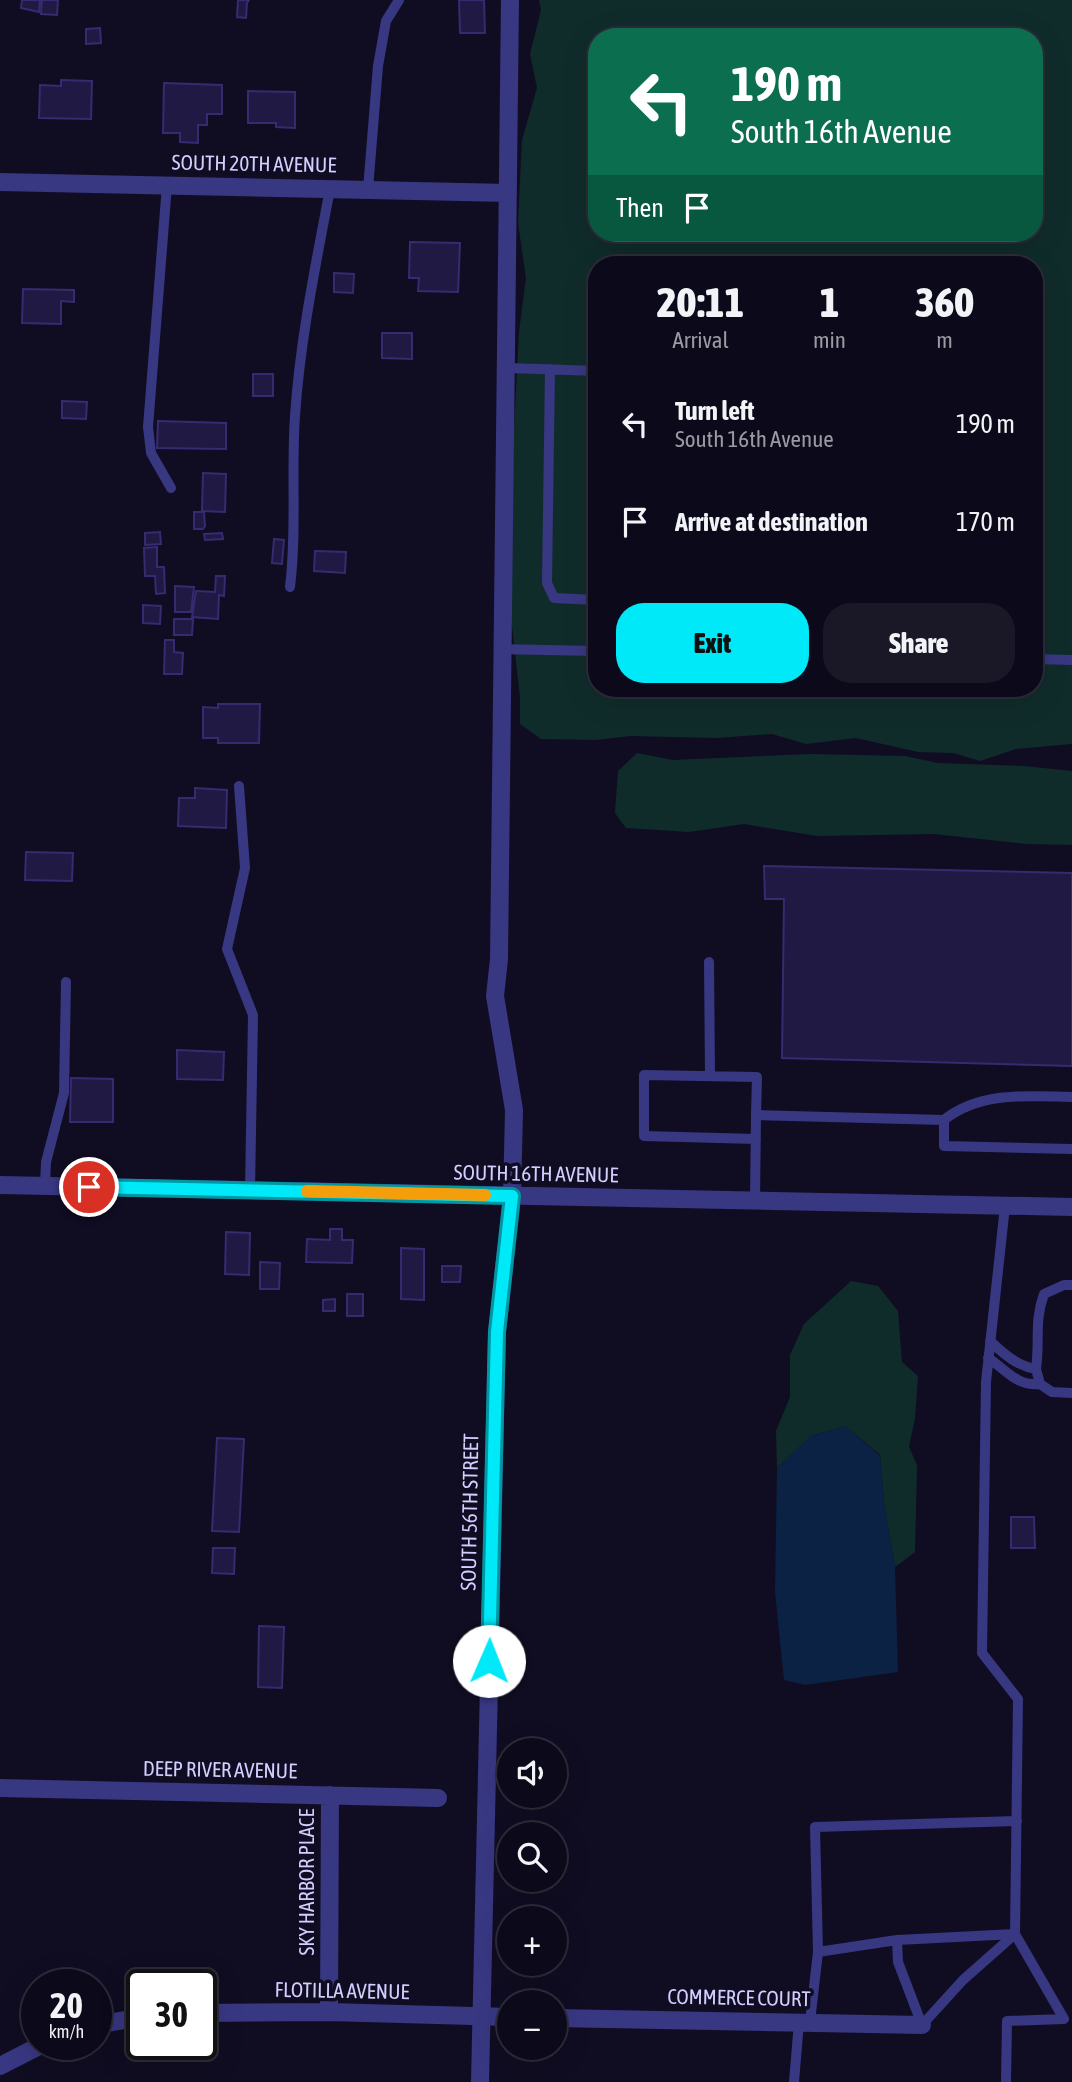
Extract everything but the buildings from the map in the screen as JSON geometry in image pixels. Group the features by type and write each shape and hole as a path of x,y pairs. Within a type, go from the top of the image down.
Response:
{"street":[{"name":"SOUTH 56TH STREET","path":"480,2082 497,1332 512,1196 514,1110 495,996 499,959 510,0"},
{"name":"SOUTH 20TH AVENUE","path":"0,182 508,193"},
{"name":"SOUTH 16TH AVENUE","path":"0,1185 1072,1207"},
{"name":"DEEP RIVER AVENUE","path":"0,1788 439,1798"},
{"name":"SKY HARBOR PLACE","path":"329,2012 330,1795"},
{"name":"FLOTILLA AVENUE","path":"217,2012 481,2016"},
{"path":"481,2016 497,2017"},
{"name":"COMMERCE COURT","path":"567,2018 922,2025"},
{"path":"0,2066 21,2055"}],"lane":[{"path":"368,189 377,66 386,21 400,0"},
{"path":"167,185 148,427 151,453 171,488"},
{"path":"290,587 295,549 295,416 313,277 330,189"},
{"path":"506,368 588,371"},
{"path":"550,369 547,583 554,598 588,600"},
{"path":"502,649 588,651"},
{"path":"1043,659 1072,660"},
{"path":"239,786 244,868 227,949 253,1015 250,1190"},
{"path":"709,962 710,1075"},
{"path":"45,1186 46,1162 64,1093 66,982"},
{"path":"755,1201 756,1139 756,1115 757,1077 644,1075 644,1136 756,1139"},
{"path":"756,1115 944,1120 957,1110 1004,1096 1072,1097"},
{"path":"944,1120 944,1146 1072,1149"},
{"path":"1005,1206 986,1382 982,1653 1018,1699 1015,1934 1064,2019 1007,2021 1006,2082"},
{"path":"1040,1384 1036,1369 1037,1312 1044,1294 1064,1284 1072,1285"},
{"path":"990,1341 1007,1357 1024,1367 1036,1369"},
{"path":"988,1358 1016,1380 1028,1385 1040,1384 1052,1392 1072,1393"},
{"path":"794,2082 818,1952 815,1827 1017,1821"},
{"path":"818,1952 897,1940 1015,1934"},
{"path":"897,1940 898,1962 922,2025 962,1980 1015,1934"}],"green space":[{"path":"539,0 1072,0 1072,744 1016,749 980,761 953,753 918,752 856,738 806,744 772,734 716,738 631,736 596,740 541,739 520,724 520,697 511,617 512,468 519,332 526,278 518,223 522,140 537,88 530,54 541,10"},
{"path":"637,753 673,760 810,754 905,756 938,763 1024,766 1072,771 1072,845 1027,844 933,834 817,836 744,824 689,832 626,828 615,813 618,771"},
{"path":"851,1281 878,1286 898,1311 902,1362 918,1376 915,1418 909,1447 917,1465 915,1552 895,1567 884,1502 880,1455 845,1426 811,1436 777,1468 776,1431 790,1397 790,1355 804,1324"}],"water":[{"path":"845,1426 880,1456 884,1502 895,1567 898,1672 805,1685 784,1680 775,1592 777,1468 811,1436"}],"slow traffic":[{"path":"307,1191 485,1195"}],"route":[{"path":"89,1187 512,1196 497,1332 489,1661"}]}
